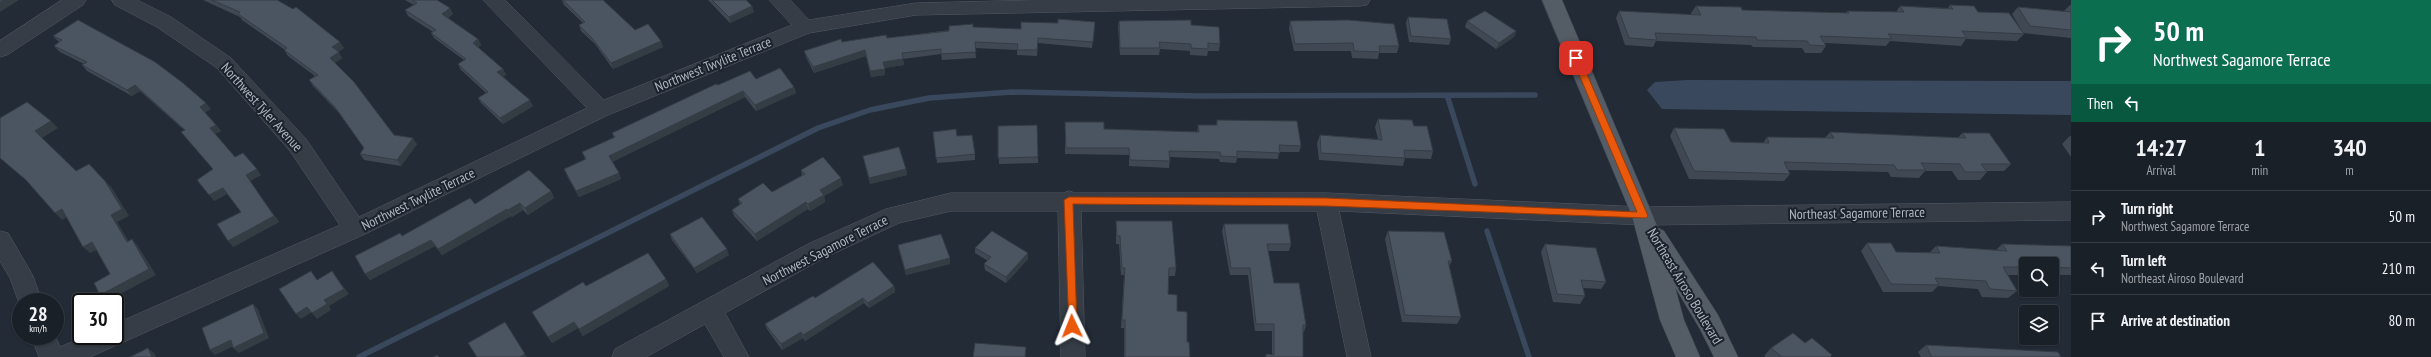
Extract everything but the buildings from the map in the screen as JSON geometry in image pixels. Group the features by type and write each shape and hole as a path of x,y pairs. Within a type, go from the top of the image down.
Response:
{"main road":[{"name":"Northeast Airoso Boulevard","path":"1552,0 1643,216 1672,320 1688,357"},
{"name":"Northeast Airoso Boulevard","path":"1643,216 1709,322 1726,357"}],"street":[{"path":"0,50 76,0"},
{"name":"Northwest Tyler Avenue","path":"122,0 164,22 224,63 298,145 355,229"},
{"path":"493,0 519,24 601,110"},
{"path":"779,0 805,27"},
{"name":"Northwest Twylite Terrace","path":"124,331 355,229 601,110 805,27 916,9 1360,0"},
{"path":"1069,200 1073,357"},
{"name":"Northwest Sagamore Terrace","path":"624,357 816,251 894,215 951,202 1069,200 1326,202 1643,216"},
{"path":"1326,202 1359,357"},
{"name":"Northeast Sagamore Terrace","path":"1643,216 2071,210"},
{"path":"0,240 21,276 27,293"},
{"path":"710,310 737,357"},
{"path":"46,345 51,357"},
{"path":"64,357 91,345"}],"water":[{"path":"1687,80 2071,81 2071,115 1662,109 1647,90 1655,82"}],"waterway":[{"path":"359,357 818,128 870,110 929,98 1012,92 1199,96 1447,95"},
{"path":"1447,95 1475,184"},
{"path":"1447,95 1535,95"},
{"path":"1487,231 1529,357"}],"route":[{"path":"1072,326 1069,200 1326,202 1643,216 1576,58"}]}
